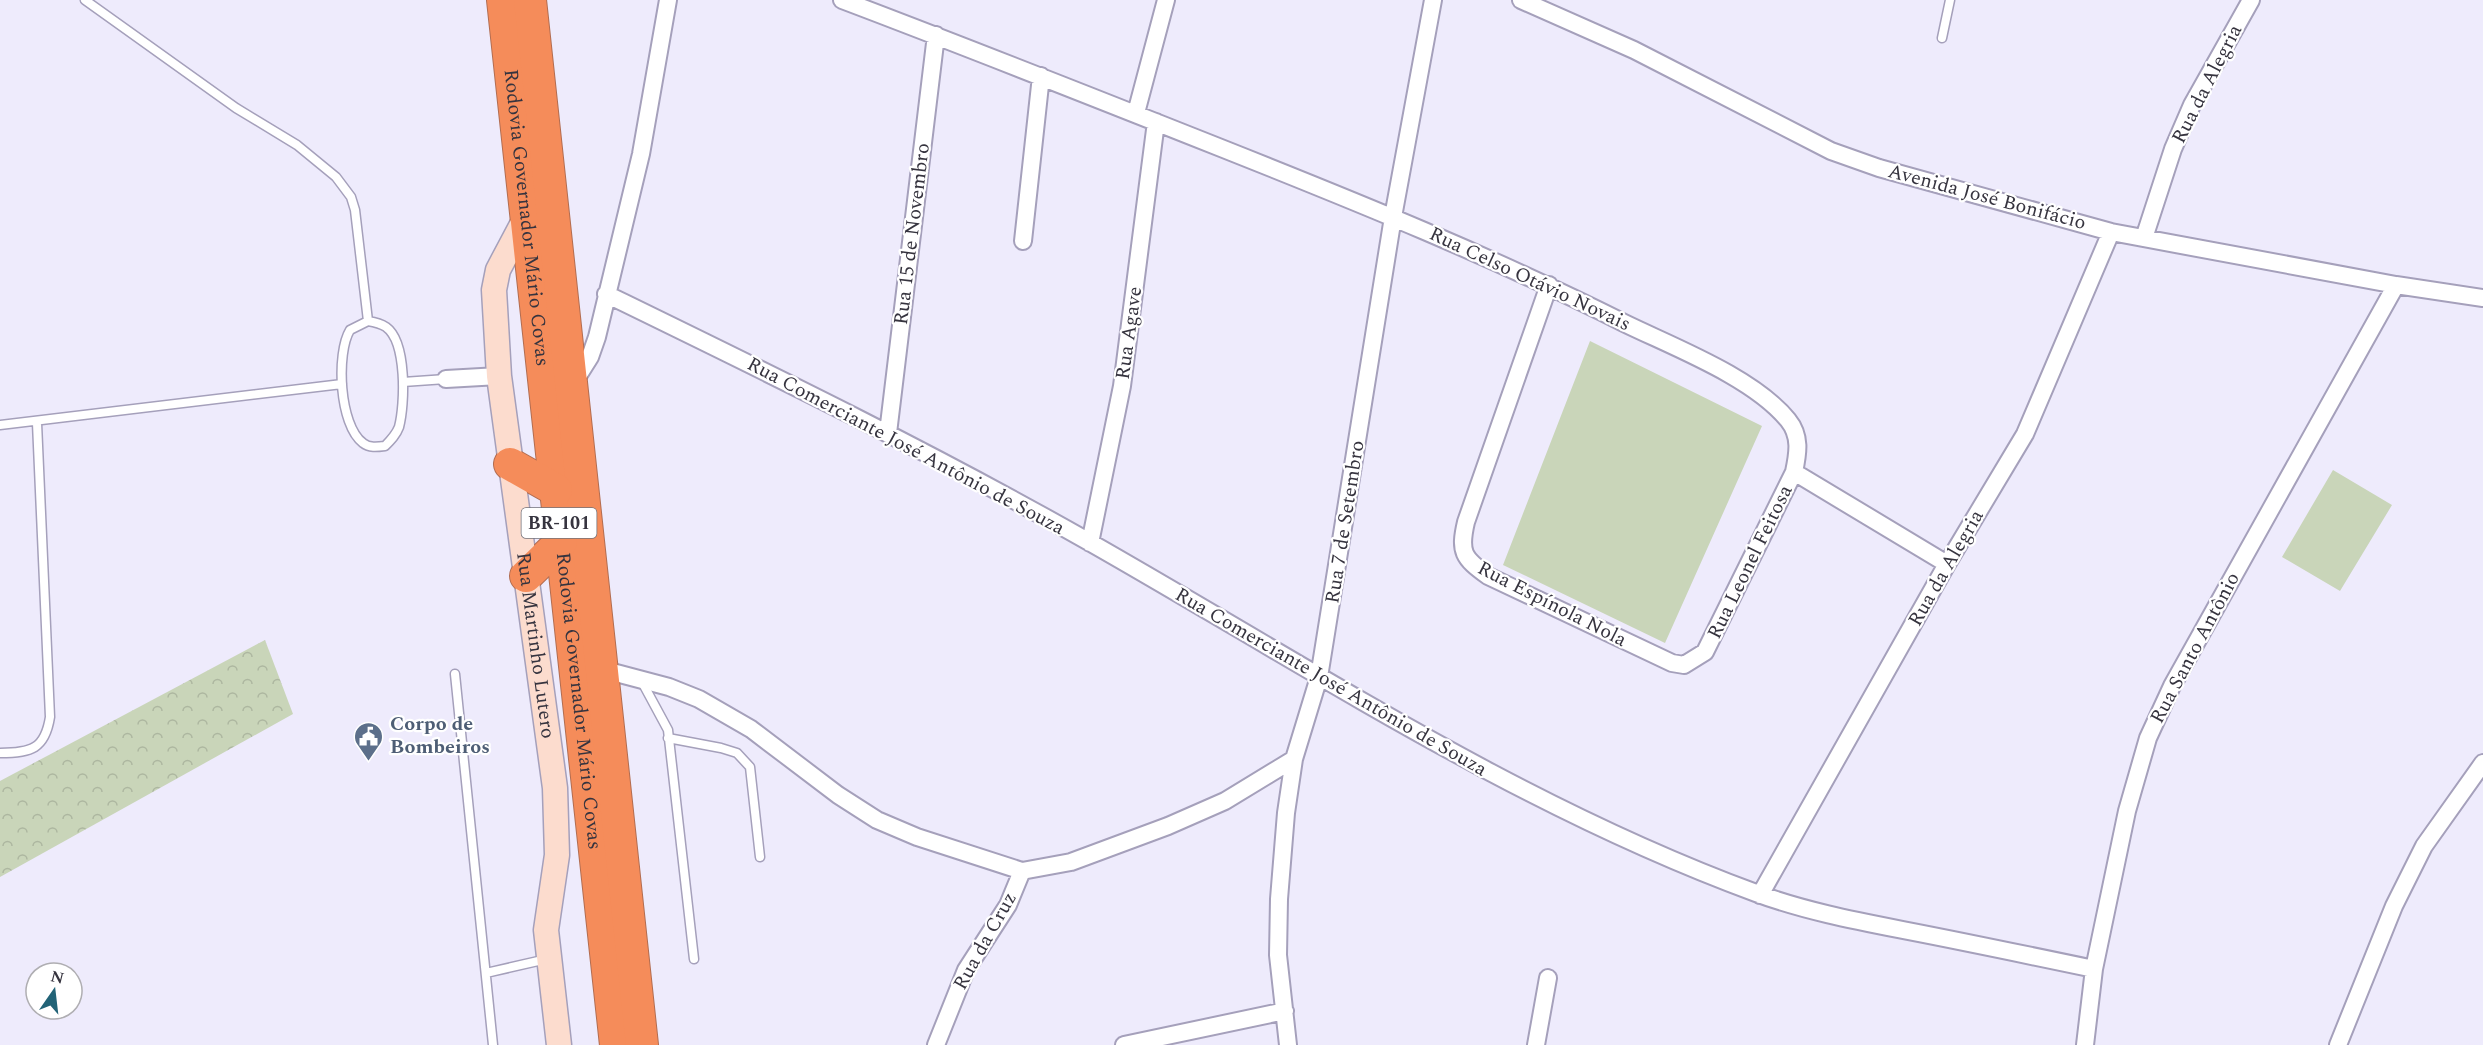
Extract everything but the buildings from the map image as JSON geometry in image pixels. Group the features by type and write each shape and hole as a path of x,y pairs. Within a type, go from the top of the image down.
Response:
{"highway":[{"name":"Rodovia Governador Mário Covas","path":"502,0 616,1045"},
{"name":"Rodovia Governador Mário Covas","path":"530,0 642,1045"},
{"path":"510,464 556,490"},
{"path":"526,576 561,542"}],"street":[{"path":"571,388 590,357 606,294 641,153 668,0"},
{"name":"Rua Celso Otávio Novais","path":"842,0 1136,113 1393,217 1548,285 1738,379 1771,403 1790,421 1797,437 1798,451 1794,472"},
{"path":"1136,113 1166,0"},
{"name":"Rua 7 de Setembro","path":"1288,1045 1278,955 1279,899 1294,759 1319,677 1393,217 1433,0"},
{"name":"Avenida José Bonifácio","path":"1521,0 1634,50 1831,151 1879,168 2111,232 2396,285 2483,297"},
{"name":"Rua da Alegria","path":"2144,238 2173,149 2192,105 2251,0"},
{"name":"Rua 15 de Novembro","path":"888,433 936,35"},
{"path":"1023,241 1041,76"},
{"name":"Rua Agave","path":"1090,543 1122,386 1156,122"},
{"name":"Rua Martinho Lutero","path":"525,219 498,270 494,290 499,376 555,788 557,855 548,908 548,958 559,1045"},
{"name":"Rua da Alegria","path":"1760,895 1947,564 2025,434 2111,232"},
{"name":"Rua Espínola Nola","path":"1548,285 1466,522 1462,539 1463,553 1471,564 1488,576 1672,663 1684,665 1705,652"},
{"name":"Rua Santo Antônio","path":"2085,1045 2094,969 2127,811 2148,738 2172,686 2396,285"},
{"name":"Rua Comerciante José Antônio de Souza","path":"606,294 888,433 1090,543 1319,677 1523,790 1647,850 1760,895 1841,917 2094,969"},
{"path":"446,379 499,376"},
{"path":"1794,472 1947,564"},
{"name":"Rua Leonel Feitosa","path":"1705,652 1794,472"},
{"path":"601,669 669,687 699,699 751,729 838,795 877,820 917,837 1022,871 1081,858 1168,826 1225,801 1294,759"},
{"path":"2338,1045 2394,906 2424,846 2483,763"},
{"name":"Rua da Cruz","path":"936,1045 966,970 1008,905 1022,871"},
{"path":"1536,1045 1548,978"},
{"path":"1124,1045 1285,1011"}],"lane":[{"path":"85,0 236,108 297,145 336,177 351,197 355,210 368,321"},
{"path":"1942,38 1950,0"},
{"path":"368,321 387,327 401,362 403,382 398,428 386,446 375,447 364,444 357,437 349,422 342,384 342,350 350,330 368,321"},
{"path":"403,382 446,379"},
{"path":"0,425 37,423 342,384"},
{"path":"0,753 29,750 40,744 47,735 50,717 37,423"},
{"path":"455,674 493,1045"},
{"path":"641,680 668,730 694,959"},
{"path":"668,738 729,750 737,753 750,767 760,857"},
{"path":"486,973 548,958"}],"green space":[{"path":"1590,341 1762,426 1665,643 1503,565"},
{"path":"2333,470 2392,505 2340,591 2282,557"},
{"path":"265,640 293,714 0,877 0,781"}],"place":[{"name":"Corpo de Bombeiros","path":"369,762"}]}
